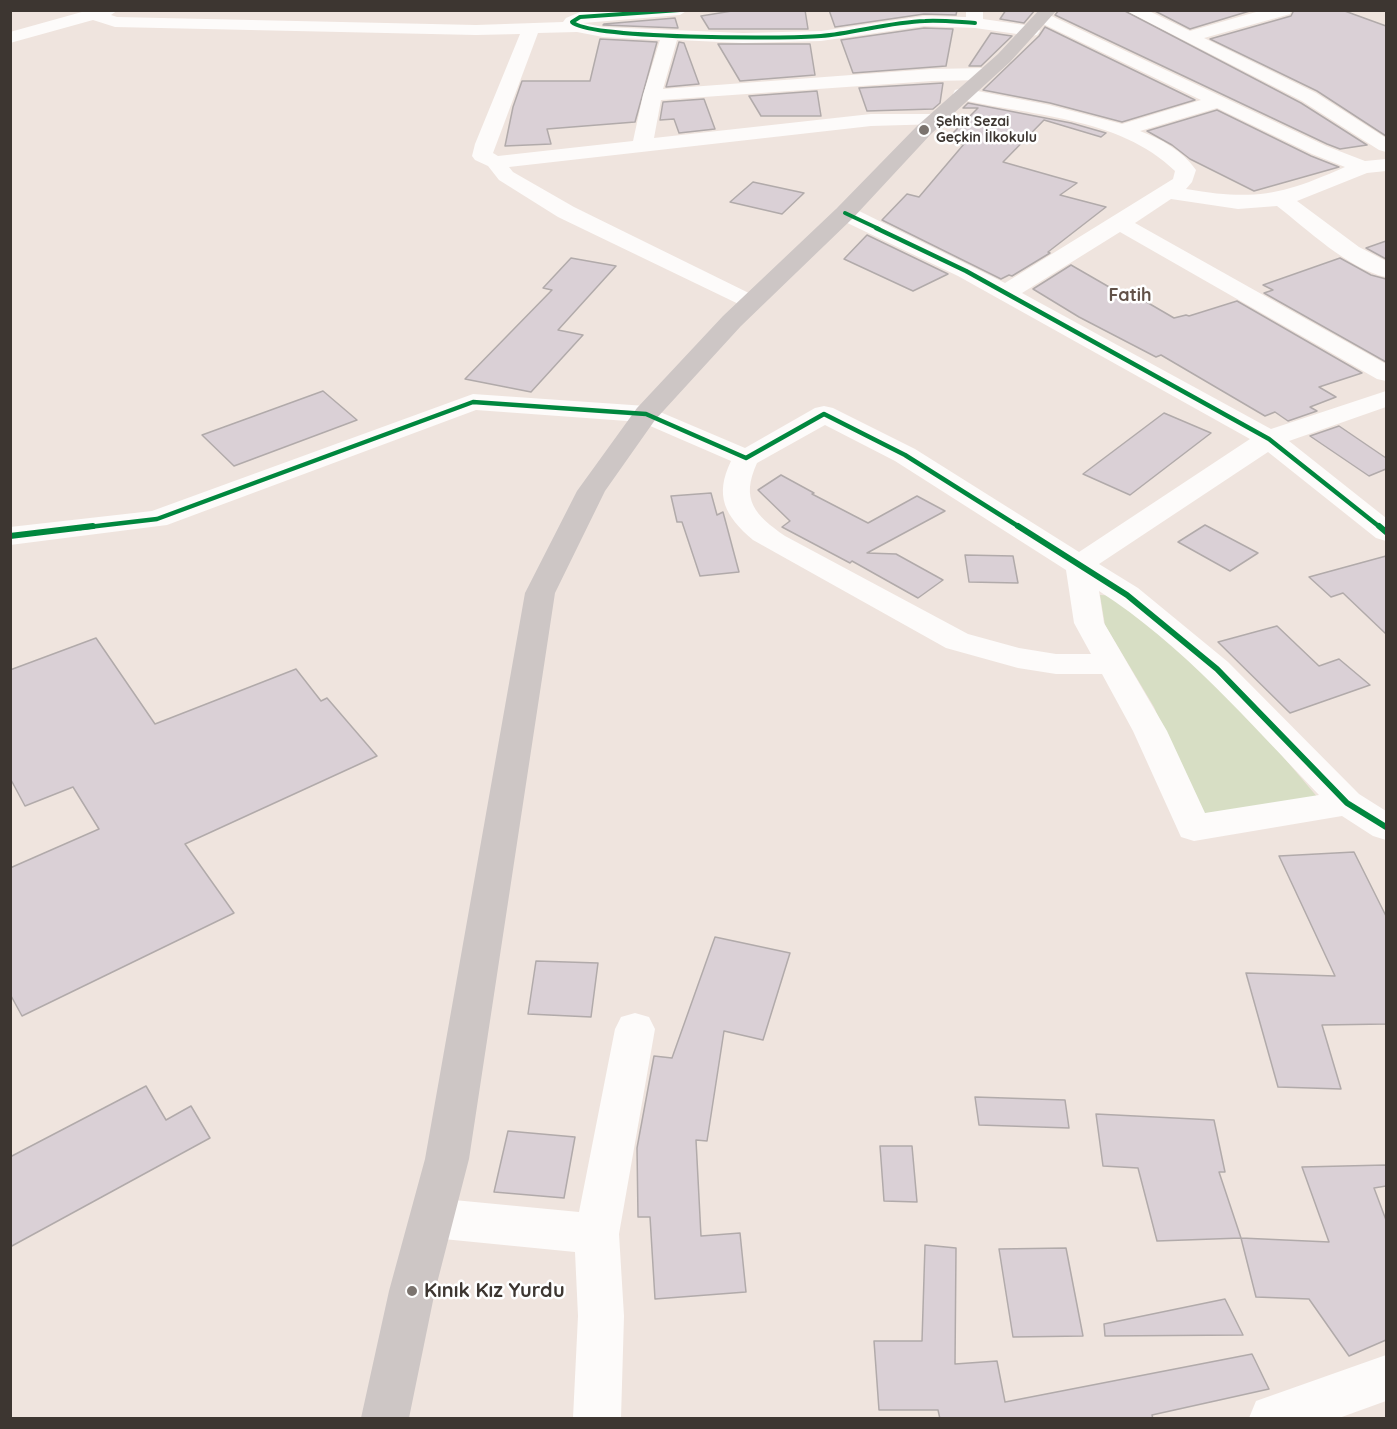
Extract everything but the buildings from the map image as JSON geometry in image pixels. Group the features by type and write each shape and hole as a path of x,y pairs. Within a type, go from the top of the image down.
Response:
{"main road":[{"path":"385,1419 412,1291 447,1159 540,593 591,491 646,414 751,303 845,213 924,130 940,118 1041,20"}],"street":[{"path":"502,29 508,10"},
{"path":"577,27 572,22 580,17 680,10"},
{"path":"906,10 924,21"},
{"path":"1132,10 1309,97 1386,146"},
{"path":"1160,39 1186,36 1284,10"},
{"path":"10,38 102,13 115,22 502,29 577,27 603,32 743,38 821,36 975,16 1041,20 1113,49 1319,150 1363,167"},
{"path":"531,28 482,156 495,162 506,176 566,212 751,303"},
{"path":"642,147 652,95 670,36"},
{"path":"1113,49 1136,44"},
{"path":"652,95 932,75 973,84 1033,108 1122,130 1178,160 1186,170 1182,182 1005,293"},
{"path":"1122,130 1220,101"},
{"path":"495,162 871,120 940,118"},
{"path":"1167,192 1225,202 1257,204 1281,199 1363,167 1386,165"},
{"path":"1281,199 1351,252 1386,270"},
{"path":"845,213 966,271 1269,439 1386,532"},
{"path":"1120,223 1386,393"},
{"path":"1080,564 1269,439 1386,393"},
{"path":"10,536 157,519 473,402 646,414 746,458"},
{"path":"1112,664 1056,664 1018,658 957,641 775,542 750,523 737,502 734,483 736,475 746,458 824,414 905,455 1127,594 1217,669 1347,803 1386,827"},
{"path":"1080,564 1089,623 1150,731 1194,828 1347,803"},
{"path":"597,1419 601,1316 597,1234 635,1029"},
{"path":"433,1218 597,1234"},
{"path":"1273,1419 1386,1378"}],"green space":[{"path":"1100,595 1119,596 1214,675 1319,799 1200,814 1154,707 1105,625"}],"cycle path":[{"path":"680,10 580,17 572,22 577,27 603,32 743,38 821,36 924,21 975,23"},
{"path":"845,213 966,271 1269,439 1386,532"},
{"path":"10,536 157,519 473,402 646,414 746,458 824,414 905,455 1127,595 1217,669 1347,803 1386,827"}],"place":[{"name":"Şehit Sezai Geçkin İlkokulu","path":"924,130"},
{"name":"Kınık Kız Yurdu","path":"412,1291"}],"district":[{"name":"Fatih","path":"1130,296"}]}
